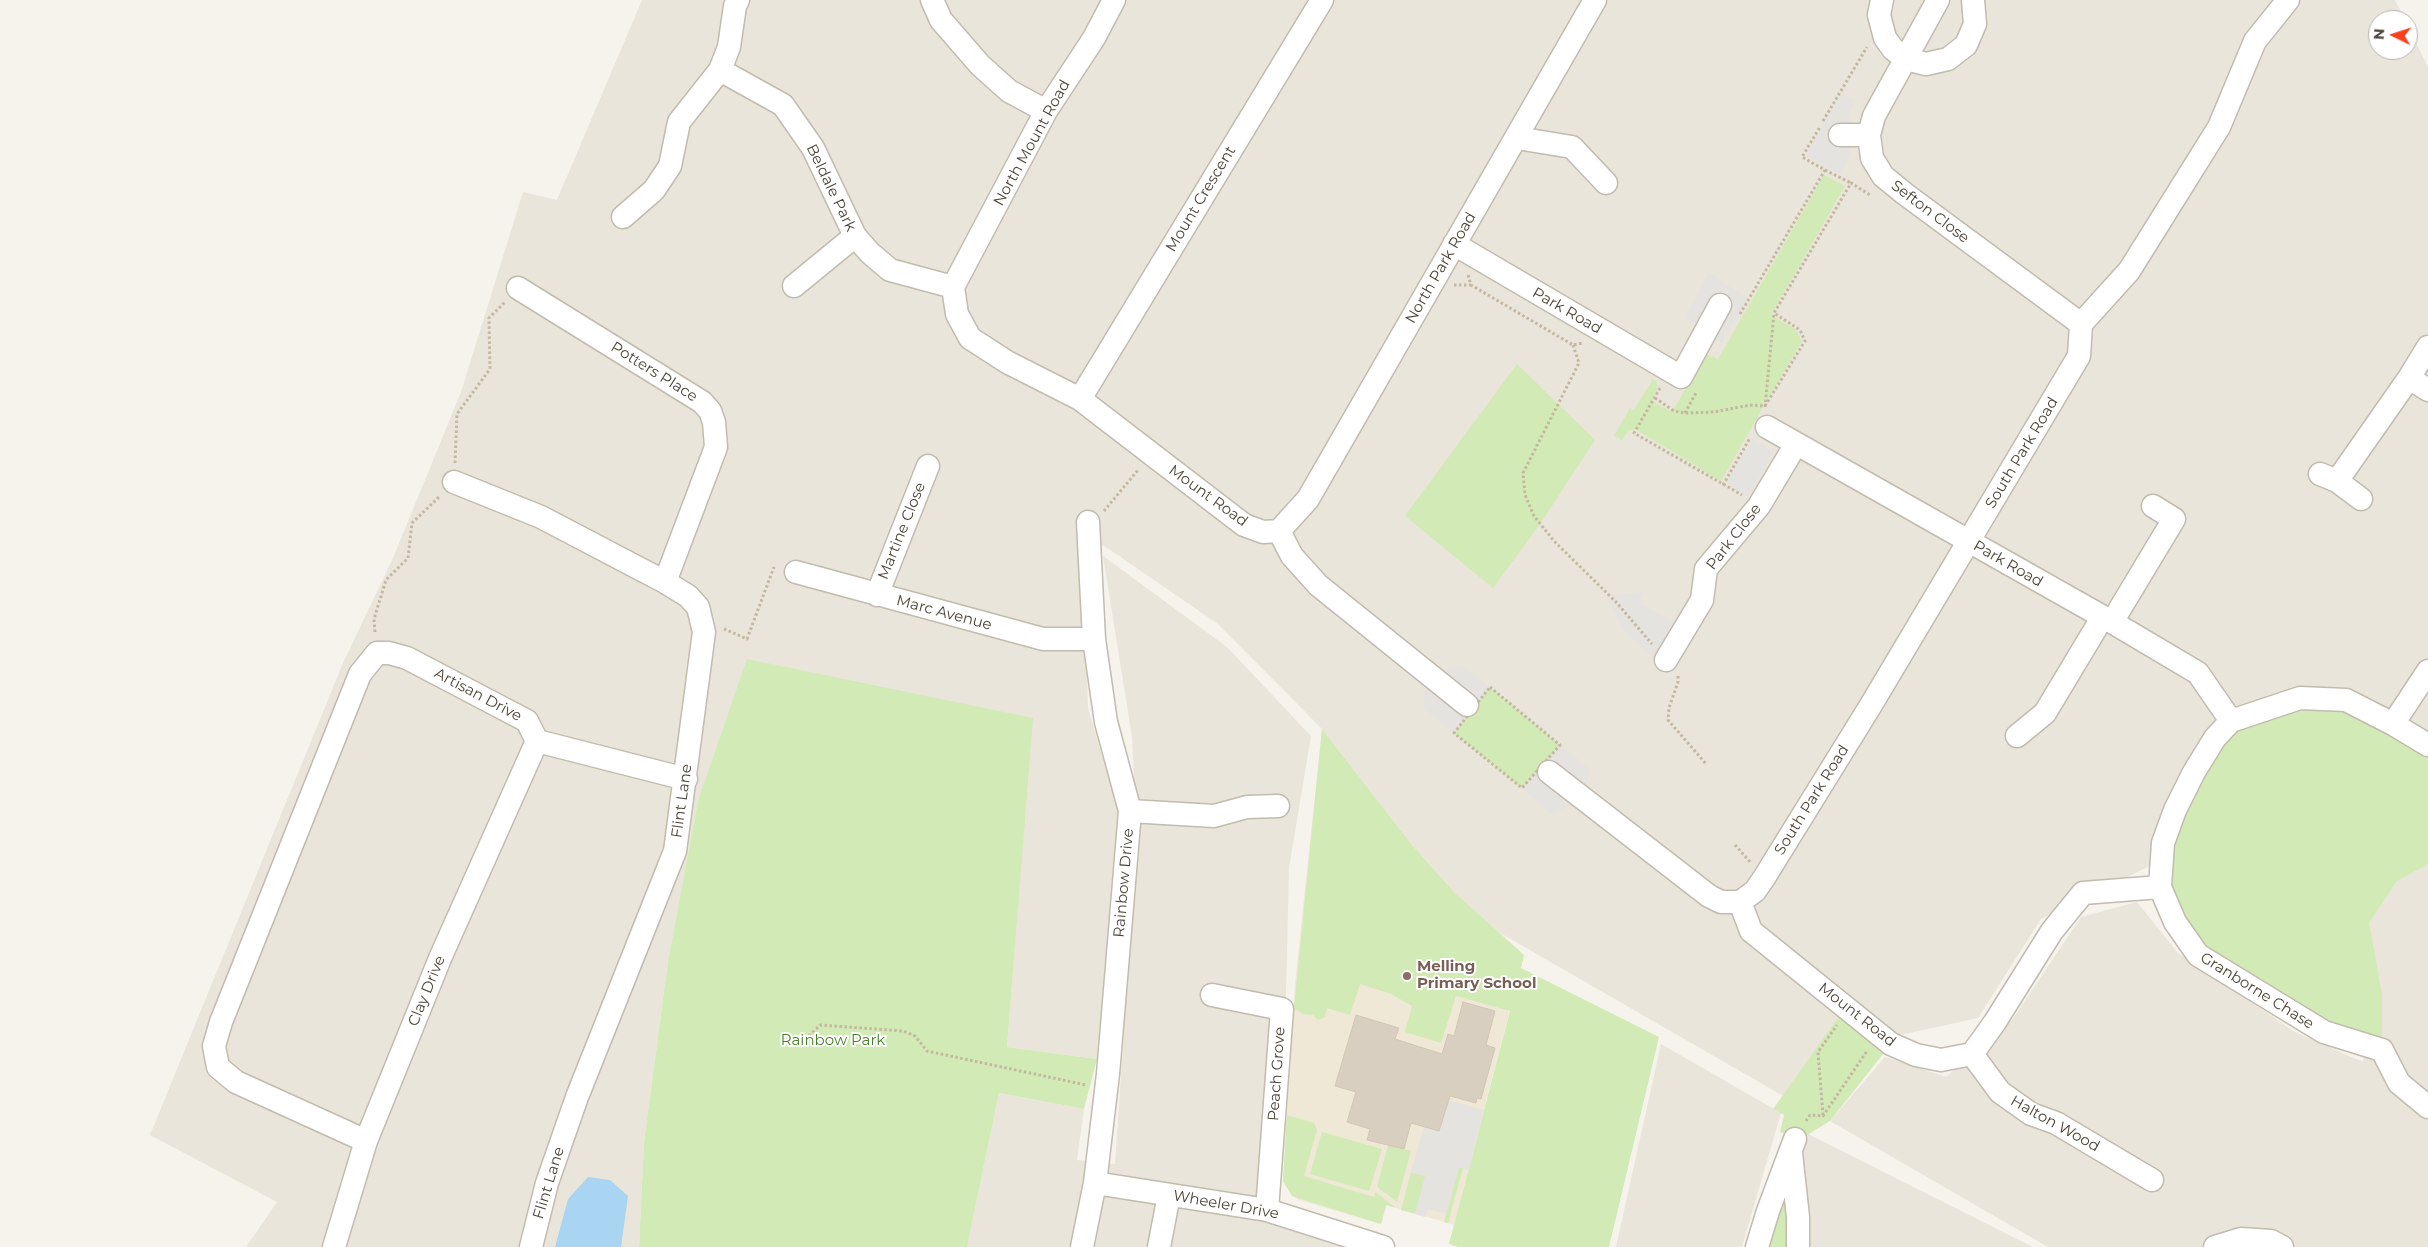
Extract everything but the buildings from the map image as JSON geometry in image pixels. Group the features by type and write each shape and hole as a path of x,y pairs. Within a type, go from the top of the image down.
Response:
{"street":[{"path":"623,217 654,190 670,166 680,122 720,70 729,47 735,6 738,0"},
{"path":"932,0 941,20 980,65 1010,91 1046,111"},
{"name":"North Mount Road","path":"953,287 1046,111 1094,38 1114,0"},
{"name":"Mount Crescent","path":"1080,399 1322,0"},
{"name":"North Park Road","path":"1279,531 1308,499 1595,0"},
{"path":"1882,0 1879,15 1880,26 1893,50 1906,59 1926,64 1937,63 1958,53 1966,45 1975,24 1973,0"},
{"name":"Sefton Close","path":"1938,0 1874,116 1869,135 1872,158 1883,176 2081,324"},
{"path":"2081,324 2129,271 2219,126 2255,40 2288,0"},
{"name":"Beldale Park","path":"720,70 783,105 813,148 855,236 870,253 890,270 953,287"},
{"path":"1840,135 1869,135"},
{"path":"1517,138 1572,147 1606,184"},
{"path":"794,286 855,236"},
{"name":"Park Road","path":"1454,244 1690,383"},
{"name":"Mount Road","path":"953,287 957,314 970,338 1006,362 1080,399 1244,525 1263,532 1279,531"},
{"name":"Potters Place","path":"518,288 702,402 710,411 714,422 716,447 665,582"},
{"path":"1690,383 1720,305"},
{"name":"South Park Road","path":"1740,902 1755,892 1764,878 1969,542 2079,356 2081,324"},
{"path":"2361,499 2329,477 2409,378 2428,347"},
{"path":"2409,378 2428,390"},
{"name":"Park Road","path":"1761,420 1796,444 2198,673 2231,721"},
{"name":"Park Close","path":"1666,660 1702,600 1706,569 1760,506 1796,444"},
{"name":"Martine Close","path":"877,596 928,466"},
{"path":"454,482 541,517 665,582 688,596 698,607 703,620"},
{"path":"2017,736 2045,713 2174,518 2153,506"},
{"name":"Rainbow Drive","path":"1082,1247 1095,1182 1106,1089 1130,811 1106,722 1094,639 1088,525"},
{"path":"1279,531 1292,556 1318,585 1467,705"},
{"name":"Marc Avenue","path":"796,572 877,596 1043,639 1094,639"},
{"name":"Flint Lane","path":"531,1247 547,1183 577,1097 674,851 686,779 704,632 703,620"},
{"name":"Artisan Drive","path":"366,1141 236,1082 218,1068 214,1046 221,1022 360,674 377,653 389,653 407,658 527,721 537,741"},
{"path":"2393,724 2428,671"},
{"name":"Granborne Chase","path":"2428,745 2393,724 2346,700 2300,698 2231,721 2215,738 2194,772 2175,810 2164,843 2160,887 2175,922 2198,955 2324,1032 2382,1050 2399,1083 2428,1107"},
{"path":"537,741 686,779"},
{"name":"Clay Drive","path":"334,1247 366,1141 441,956 537,741"},
{"path":"1549,772 1709,896 1721,902 1740,902"},
{"path":"1130,811 1214,816 1247,806 1278,806"},
{"path":"1972,1054 1995,1022 2052,931 2083,893 2160,887"},
{"name":"Mount Road","path":"1740,902 1751,931 1891,1044 1916,1055 1940,1060 1972,1054"},
{"name":"Peach Grove","path":"1212,995 1282,1009 1267,1210"},
{"name":"Halton Wood","path":"1972,1054 2000,1092 2031,1114 2056,1123 2152,1180"},
{"path":"1757,1247 1768,1211 1793,1145"},
{"path":"1793,1145 1798,1247"},
{"name":"Wheeler Drive","path":"1095,1182 1169,1196 1267,1210 1384,1247"},
{"path":"1159,1247 1169,1196"},
{"path":"1768,1211 1798,1218"},
{"path":"2215,1247 2241,1239 2271,1241 2282,1247"}],"path":[{"path":"1880,26 1802,157 1870,195 1883,176"},
{"path":"1740,316 1825,170"},
{"path":"1761,420 1774,313 1851,183"},
{"path":"1723,485 1805,340 1800,330 1774,313"},
{"path":"1573,345 1579,364 1523,473 1525,495 1534,516 1554,541 1616,602 1677,672 1678,682 1669,708 1668,720 1707,765"},
{"path":"1685,413 1690,383"},
{"path":"1659,384 1660,390 1634,433 1760,506"},
{"path":"1655,398 1674,411 1685,413 1714,412 1750,405 1761,420"},
{"path":"1088,525 1152,454"},
{"path":"703,620 747,638 775,566 796,572"},
{"path":"1490,687 1560,745 1522,788 1454,733 1490,687"},
{"path":"1823,1116 1818,1052 1848,1009"},
{"path":"809,1036 820,1025 903,1031 915,1036 927,1051 1106,1089"},
{"path":"1823,1116 1878,1033"},
{"path":"1793,1145 1810,1115 1823,1116"}],"shaded area":[{"path":"642,0 2395,0 2400,10 2368,10 2368,60 2418,60 2418,47 2428,67 2428,743 2336,692 2208,728 2165,809 2156,863 2041,919 1978,1018 1873,1041 1818,1116 1495,930 1454,892 1412,845 1322,729 1218,624 1103,545 1083,568 1088,708 1118,810 1097,1059 1007,1047 1032,718 698,801 668,961 644,1142 639,1247 246,1247 277,1202 150,1135 343,663 393,558 461,392 523,192 557,200"},
{"path":"1842,93 1855,101 1848,116 1852,124 1850,156 1839,174 1806,155"},
{"path":"1709,273 1747,298 1721,343 1685,316"},
{"path":"1753,439 1773,452 1748,497 1729,485 1728,481"},
{"path":"1103,556 1227,647 1311,736 1289,868 1286,996 1259,1211 1352,1247 967,1247 999,1093 1084,1109 1077,1160 1115,1164 1137,837 1132,737"},
{"path":"1644,592 1640,603 1685,628 1663,665 1622,629 1606,596"},
{"path":"1462,666 1490,687 1454,733 1423,708 1425,688 1444,671"},
{"name":"Melling Primary School","path":"1322,729 1412,845 1454,892 1524,955 1454,1225 1387,1205 1381,1224 1299,1200 1292,1196 1283,1181 1295,983"},
{"path":"1560,745 1590,769 1587,787 1569,806 1552,814 1522,788"},
{"path":"2428,854 2428,1247 2048,1247 1830,1121 1885,1057 1946,1077 2012,1020 2081,917 2137,902 2178,953 2295,1032 2363,1062 2377,976 2359,937 2414,856"},
{"path":"1661,1044 1781,1113 1742,1247 1616,1247"},
{"path":"1448,1100 1484,1110 1469,1170 1459,1167 1446,1214 1428,1209 1425,1217 1415,1214 1425,1176 1411,1172 1424,1127"},
{"path":"1802,1131 2033,1247 1808,1247"}],"green space":[{"path":"1824,175 1845,186 1771,315 1795,329 1802,341 1769,397 1763,401 1762,409 1721,481 1635,429 1628,431 1622,440 1614,436 1630,408 1634,410 1653,379 1657,382 1657,388 1652,401 1672,412 1706,354 1718,359"},
{"path":"1517,364 1595,440 1540,524 1493,588 1405,516"},
{"name":"Rainbow Park","path":"747,659 1033,718 1007,1047 1097,1059 1084,1109 999,1093 967,1247 639,1247 644,1142 668,961 698,801"},
{"path":"1490,687 1560,745 1522,788 1454,733"},
{"path":"2316,698 2428,745 2428,864 2397,881 2369,923 2382,994 2382,1050 2235,978 2170,910 2166,836 2222,731"},
{"path":"1322,729 1412,845 1454,892 1524,955 1521,968 1659,1037 1609,1247 1458,1247 1449,1244 1510,1011 1456,996 1441,1043 1405,1032 1412,1006 1391,994 1360,984 1350,1015 1327,1008 1325,1017 1318,1020 1313,1015 1303,1014 1294,1008"},
{"path":"1846,1007 1891,1044 1830,1121 1799,1140 1780,1132 1784,1115 1773,1109"},
{"path":"1287,1115 1314,1123 1317,1130 1304,1176 1374,1197 1375,1192 1396,1208 1386,1205 1381,1224 1292,1196 1283,1181"},
{"path":"1322,1132 1382,1149 1369,1191 1310,1174"},
{"path":"1388,1145 1411,1151 1397,1202 1377,1187"},
{"path":"1791,1151 1796,1247 1759,1247"},
{"path":"1459,1167 1463,1168 1448,1223 1444,1222"},
{"path":"1411,1172 1426,1176 1415,1214 1401,1210"}],"water":[{"path":"588,1177 610,1180 628,1196 621,1247 555,1247 568,1199"}],"place":[{"name":"Melling Primary School","path":"1407,976"}]}
